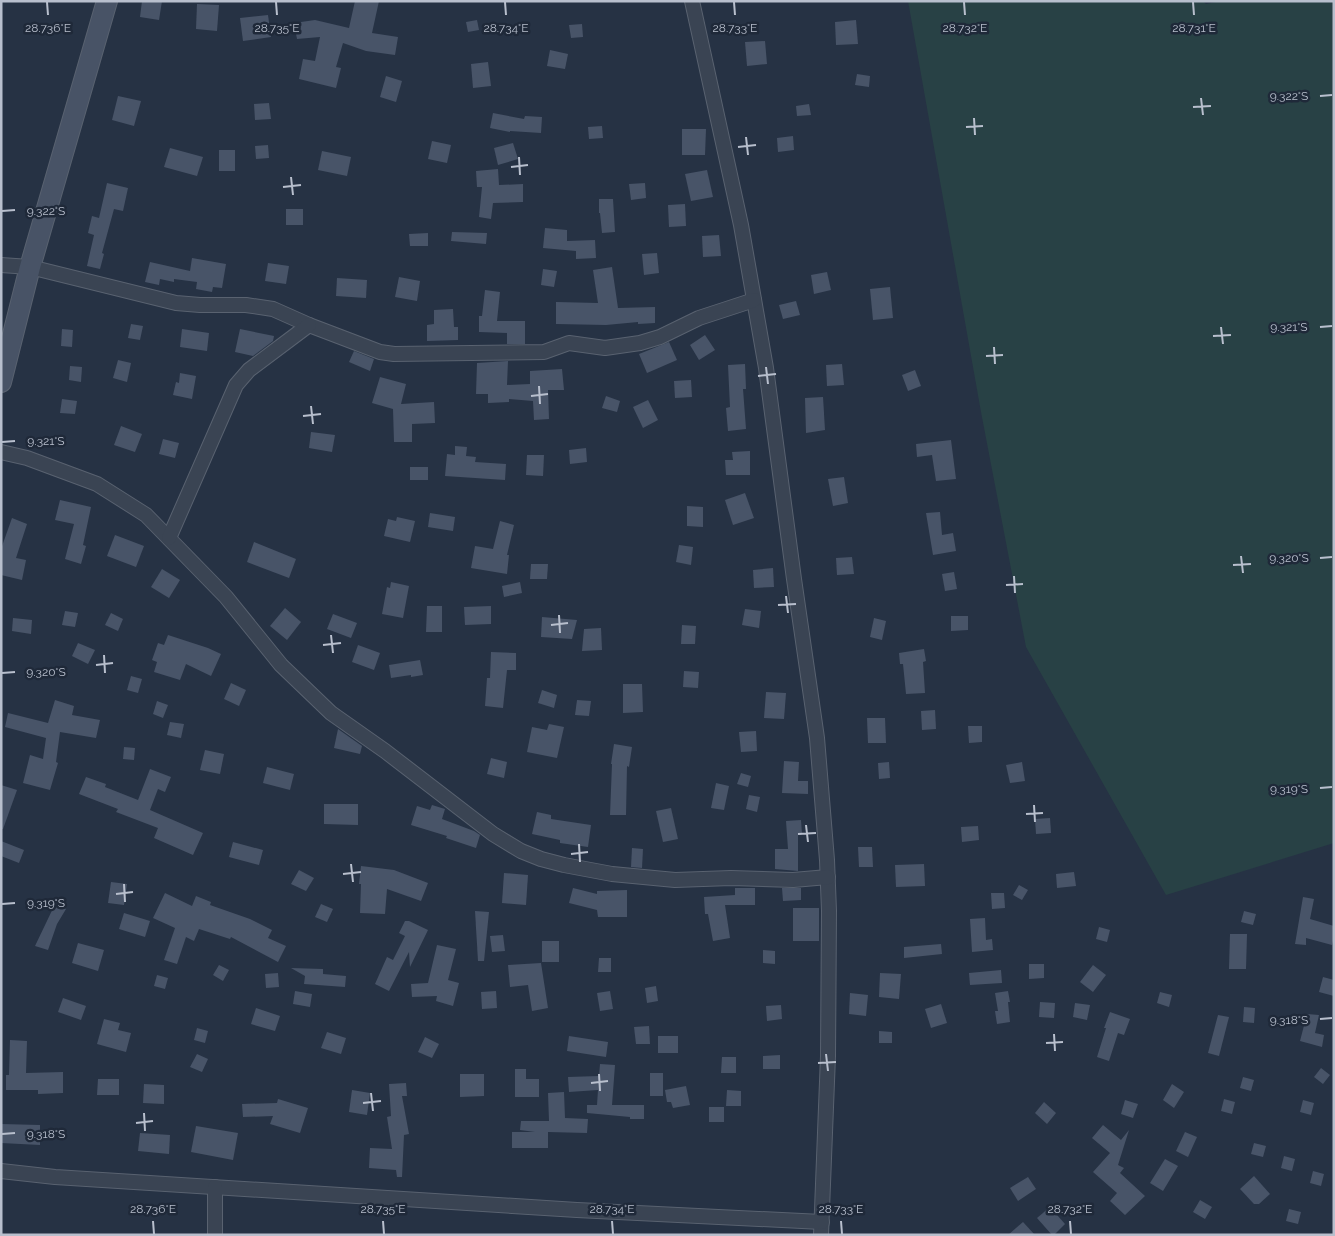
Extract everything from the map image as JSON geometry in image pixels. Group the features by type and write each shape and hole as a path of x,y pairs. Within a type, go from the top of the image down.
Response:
{"main road":[{"path":"1,382 30,267 107,1"}],"street":[{"path":"1,1171 55,1177 577,1210 821,1228 828,1056 829,911 817,738 766,368 741,225 692,1"},
{"path":"1,265 30,267 176,303 200,305 246,304 273,309 380,352 394,354 544,352 569,343 605,348 640,343 660,337 700,318 754,300"},
{"path":"168,538 236,385 249,370 309,325"},
{"path":"1,452 27,458 97,484 146,514 226,598 281,665 331,713 385,751 493,834 521,850 541,859 564,865 612,874 666,879 793,880 828,877"},
{"path":"214,1235 215,1187"}],"green space":[{"path":"908,1 1203,1 1206,4 1220,1 1334,1 1334,843 1166,895 1026,647 981,412"}],"building":[{"path":"142,1 162,1 159,20 140,17"},
{"path":"355,1 379,1 372,33 398,37 395,55 366,51 343,43 336,67 341,68 336,88 299,79 303,59 315,61 320,37 297,39 294,23 315,20 349,28"},
{"path":"197,4 219,5 217,31 196,29"},
{"path":"268,15 271,37 243,41 240,18"},
{"path":"477,20 479,30 468,32 466,22"},
{"path":"856,20 858,44 836,45 835,22"},
{"path":"582,24 583,37 571,38 569,25"},
{"path":"765,41 767,64 747,66 745,42"},
{"path":"550,50 568,54 565,69 547,66"},
{"path":"488,62 491,86 473,88 471,64"},
{"path":"857,74 870,76 869,87 855,85"},
{"path":"386,76 402,81 396,102 380,97"},
{"path":"118,96 141,101 134,126 112,120"},
{"path":"269,103 271,119 255,120 254,104"},
{"path":"809,104 811,115 797,116 796,106"},
{"path":"493,113 524,119 525,116 542,117 541,133 510,132 490,128"},
{"path":"602,126 603,138 589,139 588,127"},
{"path":"682,129 706,129 705,155 682,155"},
{"path":"793,136 794,150 778,152 777,138"},
{"path":"432,141 451,145 447,163 428,159"},
{"path":"513,143 518,159 498,165 494,148"},
{"path":"268,145 269,158 256,159 255,146"},
{"path":"170,148 203,157 197,176 164,167"},
{"path":"219,150 235,150 235,171 219,171"},
{"path":"322,151 351,157 347,176 318,170"},
{"path":"498,169 499,185 523,184 523,202 493,203 491,219 479,217 482,187 477,187 476,171"},
{"path":"707,170 713,197 691,201 685,174"},
{"path":"107,183 128,188 123,211 114,209 102,253 104,254 100,269 87,266 94,235 88,233 92,216 99,218"},
{"path":"645,183 646,198 631,200 629,184"},
{"path":"599,199 613,199 615,232 602,233"},
{"path":"685,204 686,226 669,227 668,205"},
{"path":"286,209 303,209 303,225 286,225"},
{"path":"545,228 567,230 567,241 595,240 596,258 576,259 576,251 543,248"},
{"path":"452,232 487,233 486,244 451,241"},
{"path":"428,233 428,246 410,246 409,234"},
{"path":"719,235 721,256 703,257 702,236"},
{"path":"657,253 659,273 644,275 642,254"},
{"path":"192,258 226,264 222,288 213,287 212,292 196,289 197,282 174,279 174,282 160,279 159,285 145,282 150,262 190,271"},
{"path":"268,263 289,266 286,284 265,281"},
{"path":"612,267 618,308 655,307 655,323 638,324 638,322 606,325 556,324 556,302 598,303 593,270"},
{"path":"543,269 557,271 554,287 541,285"},
{"path":"827,272 831,290 814,294 811,275"},
{"path":"399,277 420,281 417,301 395,297"},
{"path":"337,278 367,280 366,298 336,296"},
{"path":"890,287 893,318 873,320 870,289"},
{"path":"485,290 500,292 497,321 525,321 525,344 507,344 507,333 479,332 479,316 482,316"},
{"path":"796,301 800,315 783,319 779,305"},
{"path":"453,309 454,327 458,327 458,340 427,341 427,325 434,324 434,310"},
{"path":"131,324 143,326 140,340 128,338"},
{"path":"62,329 73,330 72,347 61,346"},
{"path":"182,329 209,333 207,351 180,347"},
{"path":"240,329 274,336 273,341 253,356 235,352"},
{"path":"705,335 715,350 699,360 690,345"},
{"path":"669,342 677,360 647,373 639,354"},
{"path":"354,351 374,359 370,371 349,362"},
{"path":"118,360 131,363 127,382 113,378"},
{"path":"508,361 507,385 530,384 530,371 562,369 564,390 548,390 549,419 534,420 533,401 509,399 509,402 488,403 488,394 476,394 477,363"},
{"path":"745,364 746,389 743,389 746,429 728,431 726,408 730,407 728,365"},
{"path":"842,364 844,385 827,386 826,365"},
{"path":"70,366 82,367 81,382 69,380"},
{"path":"915,370 921,386 908,391 902,375"},
{"path":"180,373 196,376 192,399 173,395 176,382 179,383"},
{"path":"380,377 406,384 401,404 434,402 435,423 412,424 412,442 394,442 393,409 372,403"},
{"path":"691,380 692,397 675,398 674,381"},
{"path":"606,396 620,401 617,412 602,408"},
{"path":"823,397 825,430 806,433 805,398"},
{"path":"62,399 77,401 75,414 60,413"},
{"path":"648,400 658,420 643,428 633,407"},
{"path":"121,426 142,434 135,452 114,445"},
{"path":"311,432 335,435 332,452 309,448"},
{"path":"163,439 179,443 175,458 159,454"},
{"path":"951,440 956,479 936,481 932,455 917,457 916,444"},
{"path":"455,446 467,447 466,456 476,457 475,462 506,464 505,480 445,476 447,454 455,455"},
{"path":"586,448 587,462 570,464 569,450"},
{"path":"750,451 750,475 726,475 725,460 733,460 732,452"},
{"path":"527,455 544,455 543,476 526,475"},
{"path":"410,467 428,467 428,480 410,480"},
{"path":"844,477 848,503 833,506 828,479"},
{"path":"745,493 754,518 733,525 725,500"},
{"path":"60,500 91,507 83,545 86,546 81,564 65,559 74,524 55,520"},
{"path":"687,506 703,507 703,527 687,526"},
{"path":"940,512 942,535 953,533 956,551 933,555 926,513"},
{"path":"430,513 455,517 453,531 428,527"},
{"path":"397,517 415,521 410,542 384,536 388,519 396,521"},
{"path":"12,518 27,524 16,558 26,560 22,580 1,575 1,549"},
{"path":"500,521 514,525 507,555 509,555 507,574 471,568 475,546 493,549"},
{"path":"115,535 144,546 136,567 107,556"},
{"path":"254,542 296,559 289,578 247,562"},
{"path":"679,545 693,547 691,565 676,562"},
{"path":"852,557 854,574 837,575 836,558"},
{"path":"531,564 548,564 547,579 530,579"},
{"path":"773,568 774,587 754,588 753,570"},
{"path":"162,569 180,580 169,598 151,587"},
{"path":"954,572 957,589 945,591 942,574"},
{"path":"391,582 409,586 403,618 382,614 387,587 390,588"},
{"path":"520,582 522,593 504,597 502,586"},
{"path":"427,606 442,606 442,632 426,632"},
{"path":"491,606 491,624 465,625 464,607"},
{"path":"285,608 301,622 287,640 270,626"},
{"path":"745,609 761,611 759,628 742,625"},
{"path":"65,611 78,613 75,627 62,625"},
{"path":"111,613 123,619 118,631 105,625"},
{"path":"333,614 357,623 351,638 327,629"},
{"path":"951,616 968,616 968,630 951,631"},
{"path":"542,617 577,620 572,639 541,637"},
{"path":"13,618 32,620 31,634 12,631"},
{"path":"874,618 886,621 882,640 870,637"},
{"path":"682,625 696,626 695,644 681,644"},
{"path":"601,628 602,650 582,651 584,629"},
{"path":"168,635 221,654 211,676 186,664 180,680 154,672 157,662 152,660 158,643 164,645"},
{"path":"78,643 95,650 88,664 72,656"},
{"path":"358,645 380,653 374,670 352,662"},
{"path":"924,649 926,661 923,662 925,693 906,694 903,664 900,664 899,653"},
{"path":"491,652 516,653 516,670 507,670 503,708 485,706 487,678 490,678"},
{"path":"420,660 423,675 391,678 389,665"},
{"path":"684,671 699,672 698,688 683,687"},
{"path":"131,676 142,679 138,693 127,690"},
{"path":"231,683 246,690 239,706 224,699"},
{"path":"623,684 642,684 643,712 623,713"},
{"path":"542,690 557,695 554,708 538,703"},
{"path":"766,692 786,693 784,719 764,718"},
{"path":"55,700 74,706 72,715 100,720 96,738 60,732 56,762 58,763 50,790 23,783 30,755 43,759 46,738 5,727 8,713 48,723"},
{"path":"577,700 591,701 589,716 575,715"},
{"path":"157,701 168,705 163,718 153,714"},
{"path":"935,710 936,729 922,730 921,711"},
{"path":"867,718 885,718 886,743 868,743"},
{"path":"170,722 184,724 181,738 167,735"},
{"path":"549,724 564,727 557,758 527,752 532,727 547,730"},
{"path":"968,726 982,726 982,742 969,743"},
{"path":"338,729 362,746 360,754 334,748"},
{"path":"756,731 757,751 741,752 739,732"},
{"path":"614,744 632,747 629,767 627,766 626,815 610,815 611,764"},
{"path":"124,747 135,748 134,760 123,759"},
{"path":"205,750 224,754 220,774 200,770"},
{"path":"491,758 507,762 504,778 487,774"},
{"path":"784,761 799,762 798,781 808,781 808,794 782,793"},
{"path":"889,762 890,778 879,779 878,763"},
{"path":"1022,762 1025,781 1010,783 1006,765"},
{"path":"267,767 294,774 290,790 263,783"},
{"path":"150,769 171,777 165,792 158,789 150,810 203,833 193,855 154,838 158,828 116,812 118,809 79,794 86,777 106,784 105,787 138,800"},
{"path":"741,773 751,776 748,787 737,784"},
{"path":"716,783 729,786 724,810 711,808"},
{"path":"1,785 17,790 3,829 1,829"},
{"path":"749,795 760,797 757,812 746,809"},
{"path":"324,804 358,804 358,825 324,824"},
{"path":"432,805 445,809 442,819 480,835 476,848 446,838 447,836 411,825 417,806 430,810"},
{"path":"671,808 678,839 663,842 656,811"},
{"path":"537,812 551,815 551,819 591,825 588,847 560,843 560,840 532,834"},
{"path":"1050,818 1051,833 1036,834 1035,819"},
{"path":"801,820 802,834 798,835 798,871 775,869 775,849 788,849 786,821"},
{"path":"978,826 979,840 962,842 961,827"},
{"path":"1,841 24,850 19,863 1,856"},
{"path":"233,842 263,850 259,865 229,857"},
{"path":"858,847 872,847 873,867 859,867"},
{"path":"632,848 643,849 642,868 631,867"},
{"path":"924,864 925,886 896,887 895,865"},
{"path":"361,866 394,870 428,883 421,901 387,889 385,914 360,913 361,884 359,884"},
{"path":"299,870 314,878 306,891 291,884"},
{"path":"1074,872 1076,886 1057,888 1056,874"},
{"path":"504,873 528,875 526,905 502,903"},
{"path":"111,882 127,884 124,905 108,903"},
{"path":"1019,885 1028,890 1022,900 1013,895"},
{"path":"573,888 597,894 597,891 627,890 627,917 598,917 597,910 569,903"},
{"path":"735,888 755,888 755,905 725,905 730,938 713,941 708,914 705,914 704,897 735,895"},
{"path":"782,888 801,888 801,900 783,901"},
{"path":"165,893 192,906 196,896 211,902 210,905 250,919 272,930 268,938 286,946 278,962 231,937 230,939 199,929 194,941 186,937 177,964 164,960 175,928 153,918"},
{"path":"991,893 1004,893 1005,908 992,909"},
{"path":"1303,897 1314,899 1310,919 1334,926 1332,945 1306,938 1306,945 1295,944"},
{"path":"57,900 65,904 64,908 66,909 57,924 48,950 35,946"},
{"path":"321,904 333,909 327,922 315,917"},
{"path":"793,908 819,908 819,941 793,941"},
{"path":"475,911 489,912 484,961 478,961"},
{"path":"1244,911 1256,914 1253,925 1241,922"},
{"path":"124,913 150,921 145,937 119,929"},
{"path":"985,918 986,940 992,939 993,950 972,952 970,919"},
{"path":"405,921 428,930 410,967 409,952 389,991 375,984 387,957 393,960 405,936 399,933"},
{"path":"1099,927 1110,930 1107,942 1096,939"},
{"path":"1230,934 1247,934 1246,969 1229,969"},
{"path":"503,935 505,951 492,952 490,936"},
{"path":"542,941 559,941 559,962 542,962"},
{"path":"78,943 104,950 98,971 72,963"},
{"path":"941,944 942,954 904,958 904,947"},
{"path":"437,945 456,949 448,980 459,983 453,1006 436,1001 437,996 412,997 411,984 428,983"},
{"path":"763,950 775,951 775,964 763,963"},
{"path":"599,958 611,958 611,972 598,972"},
{"path":"541,963 548,1008 532,1011 528,985 510,987 508,965"},
{"path":"1029,964 1044,964 1044,978 1029,979"},
{"path":"219,965 229,970 223,981 213,975"},
{"path":"1093,965 1106,975 1093,992 1080,982"},
{"path":"291,968 323,969 323,974 346,976 345,987 304,984 305,976"},
{"path":"1001,970 1002,983 970,985 969,973"},
{"path":"278,973 279,987 266,988 265,974"},
{"path":"880,973 901,974 899,999 879,997"},
{"path":"157,975 168,978 165,989 154,986"},
{"path":"1323,977 1334,980 1334,996 1319,992"},
{"path":"656,986 658,1001 647,1003 645,988"},
{"path":"295,991 312,994 310,1007 293,1004"},
{"path":"496,991 497,1008 482,1009 481,992"},
{"path":"610,991 613,1009 600,1011 597,993"},
{"path":"1008,991 1010,1022 997,1024 995,1011 998,1011 995,993"},
{"path":"1160,992 1172,995 1169,1007 1157,1003"},
{"path":"850,993 868,995 866,1016 849,1014"},
{"path":"63,998 86,1006 81,1020 58,1012"},
{"path":"1040,1002 1055,1003 1054,1018 1039,1017"},
{"path":"1075,1003 1090,1005 1087,1020 1073,1017"},
{"path":"941,1004 947,1023 931,1028 925,1009"},
{"path":"781,1005 782,1019 767,1021 766,1006"},
{"path":"1244,1007 1255,1008 1254,1023 1243,1022"},
{"path":"256,1008 280,1016 275,1031 251,1024"},
{"path":"1110,1012 1130,1019 1124,1035 1118,1033 1109,1061 1097,1057"},
{"path":"1307,1014 1319,1015 1315,1033 1324,1035 1322,1047 1300,1041"},
{"path":"1218,1015 1229,1017 1219,1056 1208,1053"},
{"path":"104,1019 120,1023 118,1030 131,1033 126,1052 97,1044"},
{"path":"649,1026 650,1044 636,1044 634,1027"},
{"path":"197,1028 208,1031 205,1043 194,1040"},
{"path":"879,1031 892,1032 892,1043 879,1043"},
{"path":"327,1032 346,1038 341,1054 321,1048"},
{"path":"569,1036 608,1042 606,1057 567,1051"},
{"path":"658,1036 678,1036 678,1053 658,1053"},
{"path":"425,1037 439,1044 432,1058 418,1052"},
{"path":"10,1040 27,1041 26,1073 63,1072 63,1093 38,1094 38,1090 6,1090 6,1075 9,1075"},
{"path":"197,1054 208,1059 202,1072 190,1067"},
{"path":"780,1055 780,1069 763,1069 763,1056"},
{"path":"722,1057 736,1057 736,1073 721,1073"},
{"path":"600,1064 615,1065 612,1105 644,1105 644,1119 587,1113 587,1105 597,1105 598,1090 569,1092 568,1077 599,1076"},
{"path":"1321,1068 1330,1075 1323,1084 1314,1077"},
{"path":"515,1069 526,1069 526,1079 539,1079 539,1097 515,1097"},
{"path":"650,1073 663,1073 663,1096 650,1096"},
{"path":"460,1074 484,1074 484,1096 460,1097"},
{"path":"1243,1077 1254,1080 1251,1091 1240,1088"},
{"path":"98,1079 119,1079 119,1095 97,1095"},
{"path":"406,1083 407,1096 402,1096 409,1134 404,1135 402,1177 397,1177 396,1170 369,1168 370,1148 392,1149 387,1117 391,1116 389,1084"},
{"path":"144,1084 164,1085 164,1104 143,1103"},
{"path":"1172,1084 1184,1092 1174,1108 1163,1100"},
{"path":"686,1086 690,1105 673,1108 671,1102 667,1102 665,1090"},
{"path":"352,1090 370,1093 367,1115 349,1112"},
{"path":"727,1090 741,1091 741,1106 726,1106"},
{"path":"564,1092 565,1118 588,1119 587,1133 548,1132 548,1148 512,1148 512,1132 535,1132 520,1130 521,1121 549,1121 548,1093"},
{"path":"278,1099 308,1108 300,1133 270,1124 273,1116 243,1117 242,1104 277,1103"},
{"path":"1224,1099 1235,1102 1232,1114 1221,1111"},
{"path":"1125,1100 1138,1104 1133,1118 1121,1114"},
{"path":"1303,1100 1314,1103 1311,1115 1300,1112"},
{"path":"1044,1102 1056,1113 1047,1124 1035,1113"},
{"path":"709,1107 724,1107 724,1122 709,1122"},
{"path":"1,1124 40,1125 40,1145 1,1143"},
{"path":"1103,1125 1121,1140 1129,1130 1118,1165 1124,1168 1120,1173 1145,1196 1125,1215 1110,1201 1117,1193 1093,1172 1110,1153 1092,1138"},
{"path":"196,1126 238,1133 233,1160 191,1152"},
{"path":"1185,1132 1197,1137 1188,1157 1176,1151"},
{"path":"140,1133 170,1135 169,1154 138,1151"},
{"path":"1254,1143 1266,1146 1263,1157 1251,1154"},
{"path":"1284,1156 1295,1159 1292,1171 1281,1168"},
{"path":"1165,1159 1178,1166 1163,1191 1150,1183"},
{"path":"1313,1171 1324,1174 1321,1186 1310,1183"},
{"path":"1254,1176 1270,1194 1259,1204 1254,1204 1240,1189"},
{"path":"1028,1177 1036,1189 1018,1201 1010,1188"},
{"path":"1200,1200 1212,1207 1205,1219 1193,1212"},
{"path":"1050,1207 1065,1224 1054,1235 1037,1218"},
{"path":"1289,1209 1301,1212 1298,1224 1286,1221"},
{"path":"1023,1222 1035,1235 1008,1235"}]}
